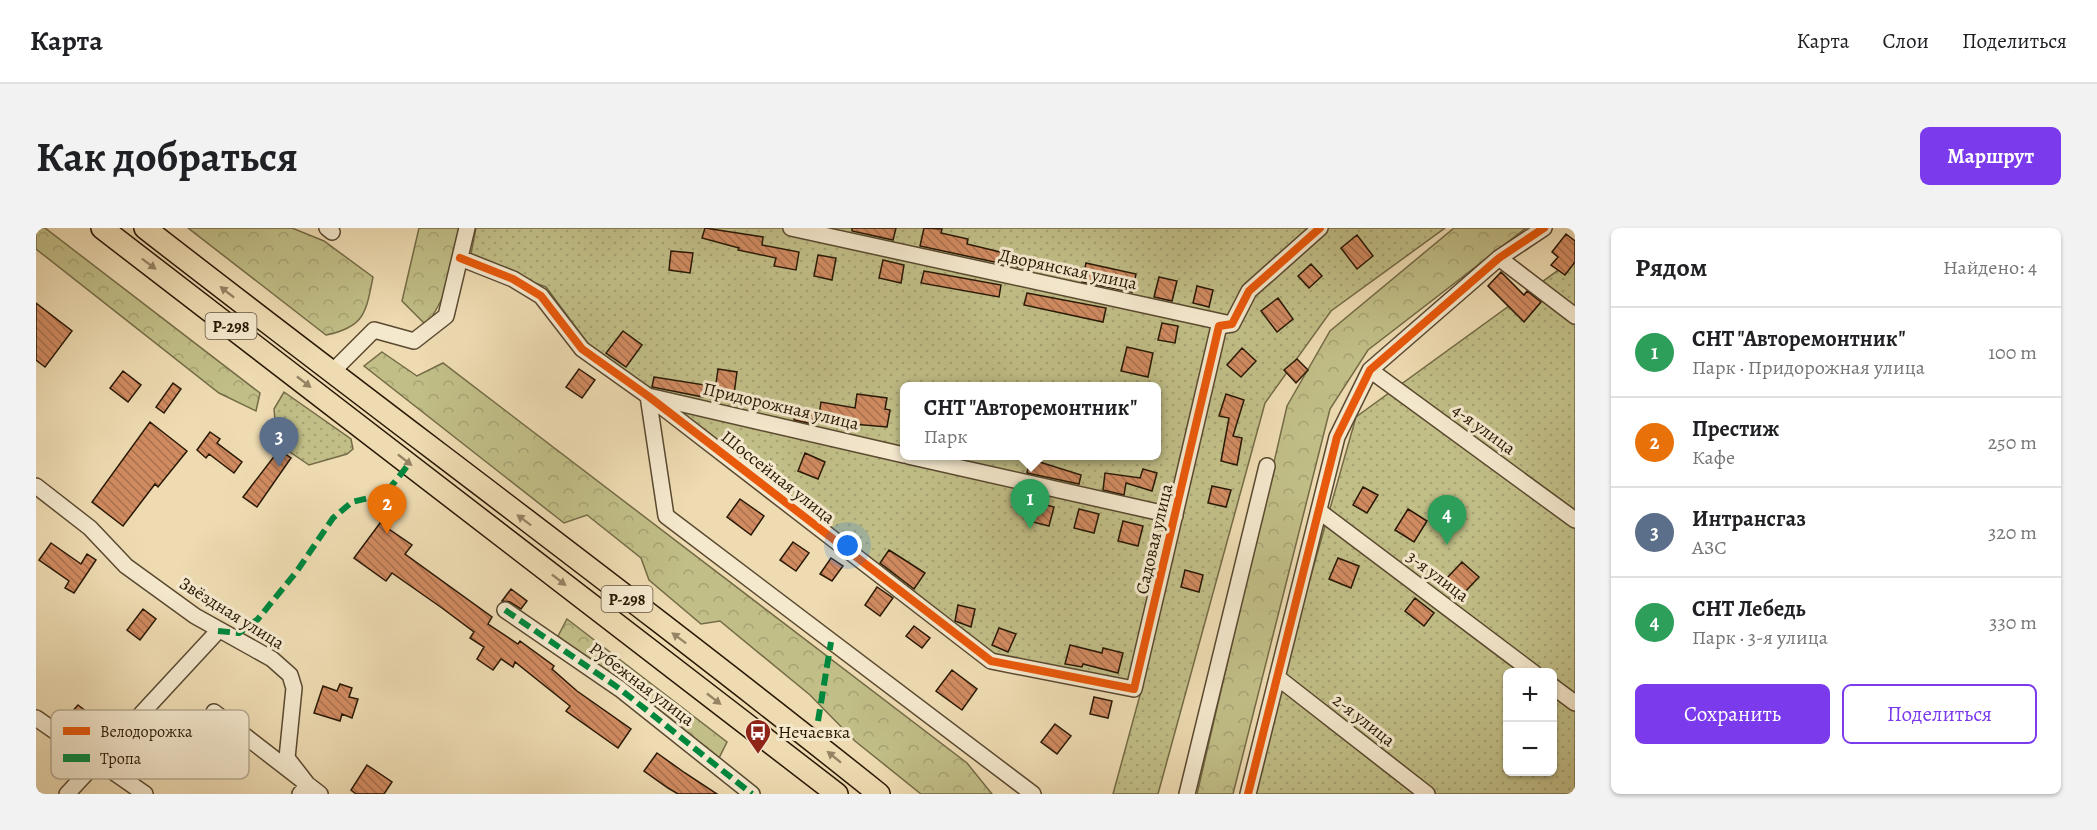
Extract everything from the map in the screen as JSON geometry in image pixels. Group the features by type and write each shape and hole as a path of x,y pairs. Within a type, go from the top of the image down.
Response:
{"highway":[{"name":"Р-298","path":"102,228 837,794"},
{"name":"Р-298","path":"145,228 783,717 879,794"}],"street":[{"path":"332,373 374,330 414,341 446,316 467,228"},
{"name":"Дворянская улица","path":"791,228 1232,324"},
{"name":"Садовая улица","path":"1134,689 1219,326 1232,324 1249,291 1320,228"},
{"path":"1248,794 1337,437 1370,370 1499,258 1544,228"},
{"name":"Шоссейная улица","path":"460,258 513,279 541,296 582,349 648,396 991,661 1134,689"},
{"path":"1499,258 1575,316"},
{"name":"4-я улица","path":"1370,370 1575,520"},
{"path":"648,396 666,516 1033,794"},
{"name":"Придорожная улица","path":"648,396 900,454"},
{"name":"Придорожная улица","path":"928,460 1175,516"},
{"path":"1187,794 1267,466"},
{"name":"Звёздная улица","path":"36,486 90,528 126,566 218,631 272,659 290,675 294,688 287,758 309,791"},
{"name":"3-я улица","path":"1319,511 1529,668"},
{"name":"Рубежная улица","path":"505,610 620,689 752,794"},
{"path":"143,710 218,631"},
{"name":"2-я улица","path":"1277,677 1427,794"},
{"path":"1557,690 1575,703"},
{"path":"36,718 51,728"},
{"name":"Звёздная улица","path":"249,741 309,791"},
{"path":"67,794 80,779"},
{"path":"124,779 145,794"}],"green space":[{"path":"36,228 45,228 260,393 256,411 219,393 36,249"},
{"path":"188,228 292,228 324,241 373,277 365,309 356,322 349,327 326,335"},
{"path":"419,228 461,228 448,288 427,326 402,301"},
{"path":"476,228 1445,228 1331,311 1265,403 1158,794 1113,794 1143,684 996,656 589,345 546,287 470,259"},
{"path":"1454,228 1526,228 1368,350 1330,409 1233,794 1197,794 1287,406 1330,331"},
{"path":"1575,258 1575,794 1249,794 1356,417"},
{"path":"382,352 417,376 443,363 967,763 992,794 921,794 855,741 810,695 720,621 701,624 649,580 641,558 587,515 564,523 364,366"},
{"path":"284,392 351,439 353,449 347,454 309,465 277,443 274,409"},
{"path":"567,619 727,742 719,758 558,636"}],"building":[{"path":"705,228 763,237 762,245 799,252 796,270 774,266 776,258 738,250 739,248 702,238"},
{"path":"852,228 896,228 893,240 852,231"},
{"path":"924,228 942,229 941,233 968,239 967,244 1029,259 1027,269 920,246"},
{"path":"1566,234 1575,241 1575,262 1565,275 1551,265 1558,257 1552,252"},
{"path":"1357,235 1373,256 1357,269 1341,248"},
{"path":"671,251 693,253 690,273 669,270"},
{"path":"818,255 836,258 832,280 814,276"},
{"path":"883,260 904,265 901,283 879,278"},
{"path":"1086,263 1136,274 1132,292 1082,282"},
{"path":"1311,264 1322,276 1309,288 1298,276"},
{"path":"924,271 1001,285 999,297 921,283"},
{"path":"1501,272 1524,295 1527,291 1541,302 1524,322 1488,286"},
{"path":"1159,277 1177,281 1172,301 1154,297"},
{"path":"1197,286 1213,290 1209,307 1193,303"},
{"path":"1027,293 1106,308 1103,322 1024,305"},
{"path":"1278,298 1293,319 1277,332 1261,311"},
{"path":"36,303 72,331 45,367 36,360"},
{"path":"1162,323 1178,326 1175,343 1158,340"},
{"path":"623,331 642,345 626,367 606,353"},
{"path":"1127,347 1153,353 1148,377 1121,371"},
{"path":"1242,348 1256,361 1241,377 1227,365"},
{"path":"1297,359 1308,370 1296,383 1284,370"},
{"path":"579,369 595,380 582,398 566,387"},
{"path":"718,369 737,372 734,394 715,391"},
{"path":"123,371 141,385 128,402 110,388"},
{"path":"654,377 705,385 703,397 652,387"},
{"path":"173,383 181,389 164,413 156,407"},
{"path":"857,394 887,398 885,409 890,410 887,427 818,421 821,402 855,408"},
{"path":"1226,394 1244,400 1233,436 1242,438 1237,465 1221,461 1229,418 1219,416"},
{"path":"796,408 815,411 812,424 794,420"},
{"path":"150,422 187,451 158,487 155,484 123,526 92,502"},
{"path":"210,432 220,439 217,443 242,462 234,473 209,454 206,458 197,450"},
{"path":"279,450 291,458 257,507 243,497"},
{"path":"805,453 825,462 818,479 798,471"},
{"path":"1030,460 1033,460 1081,475 1079,484 1027,473"},
{"path":"1143,469 1157,473 1152,491 1126,483 1124,495 1103,490 1105,473 1140,478"},
{"path":"1212,486 1231,490 1226,507 1208,503"},
{"path":"1363,487 1378,495 1367,513 1353,505"},
{"path":"740,499 764,516 751,535 727,517"},
{"path":"1034,502 1054,507 1049,526 1029,521"},
{"path":"1079,509 1099,514 1094,533 1074,528"},
{"path":"1408,509 1427,521 1414,542 1395,530"},
{"path":"1123,521 1143,526 1138,546 1118,541"},
{"path":"380,523 412,545 405,554 492,617 488,624 518,644 520,641 554,666 552,669 577,691 631,729 618,748 566,711 570,706 515,662 513,667 501,659 493,670 477,659 484,647 470,638 474,632 442,608 392,573 386,581 354,558"},
{"path":"793,542 809,553 796,571 780,560"},
{"path":"51,543 81,564 87,554 96,560 74,593 65,588 69,581 39,560"},
{"path":"889,550 925,573 914,589 880,563"},
{"path":"831,558 843,566 832,581 820,574"},
{"path":"1338,558 1359,566 1351,588 1329,579"},
{"path":"1462,562 1479,577 1463,594 1446,579"},
{"path":"1185,570 1203,575 1199,592 1181,587"},
{"path":"877,587 893,598 880,616 865,605"},
{"path":"511,589 527,601 521,609 510,602 502,601"},
{"path":"1415,598 1434,613 1424,626 1405,611"},
{"path":"958,605 975,609 971,627 955,621"},
{"path":"143,609 156,619 140,640 127,630"},
{"path":"914,626 930,638 922,648 906,636"},
{"path":"999,628 1016,634 1008,652 992,645"},
{"path":"1070,645 1102,653 1103,648 1123,653 1118,673 1083,664 1082,667 1065,664"},
{"path":"952,670 977,689 962,710 936,691"},
{"path":"340,684 352,688 349,697 358,699 352,718 342,714 340,721 314,713 323,686 337,691"},
{"path":"1094,697 1112,701 1108,718 1090,714"},
{"path":"78,705 85,710 74,710"},
{"path":"1055,724 1071,736 1057,754 1041,742"},
{"path":"657,753 717,794 678,794 668,788 644,771"},
{"path":"367,765 392,782 384,794 356,794 351,790"}],"marked path":[{"path":"218,631 239,633 258,619 297,571 333,518 352,502 385,494 409,464"},
{"path":"505,610 620,689 752,794"},
{"path":"818,721 831,642"}],"cycle path":[{"path":"460,258 513,279 541,296 582,349 648,396 991,661 1134,689 1219,326 1232,324 1249,291 1320,228"},
{"path":"1248,794 1337,437 1370,370 1499,258 1544,228"}],"place":[{"name":"Интрансгаз","path":"279,467"},
{"name":"СНТ \"Авторемонтник\"","path":"1030,529"},
{"name":"Престиж","path":"387,534"},
{"name":"СНТ Лебедь","path":"1447,545"},
{"name":"Нечаевка","path":"758,755"}]}
